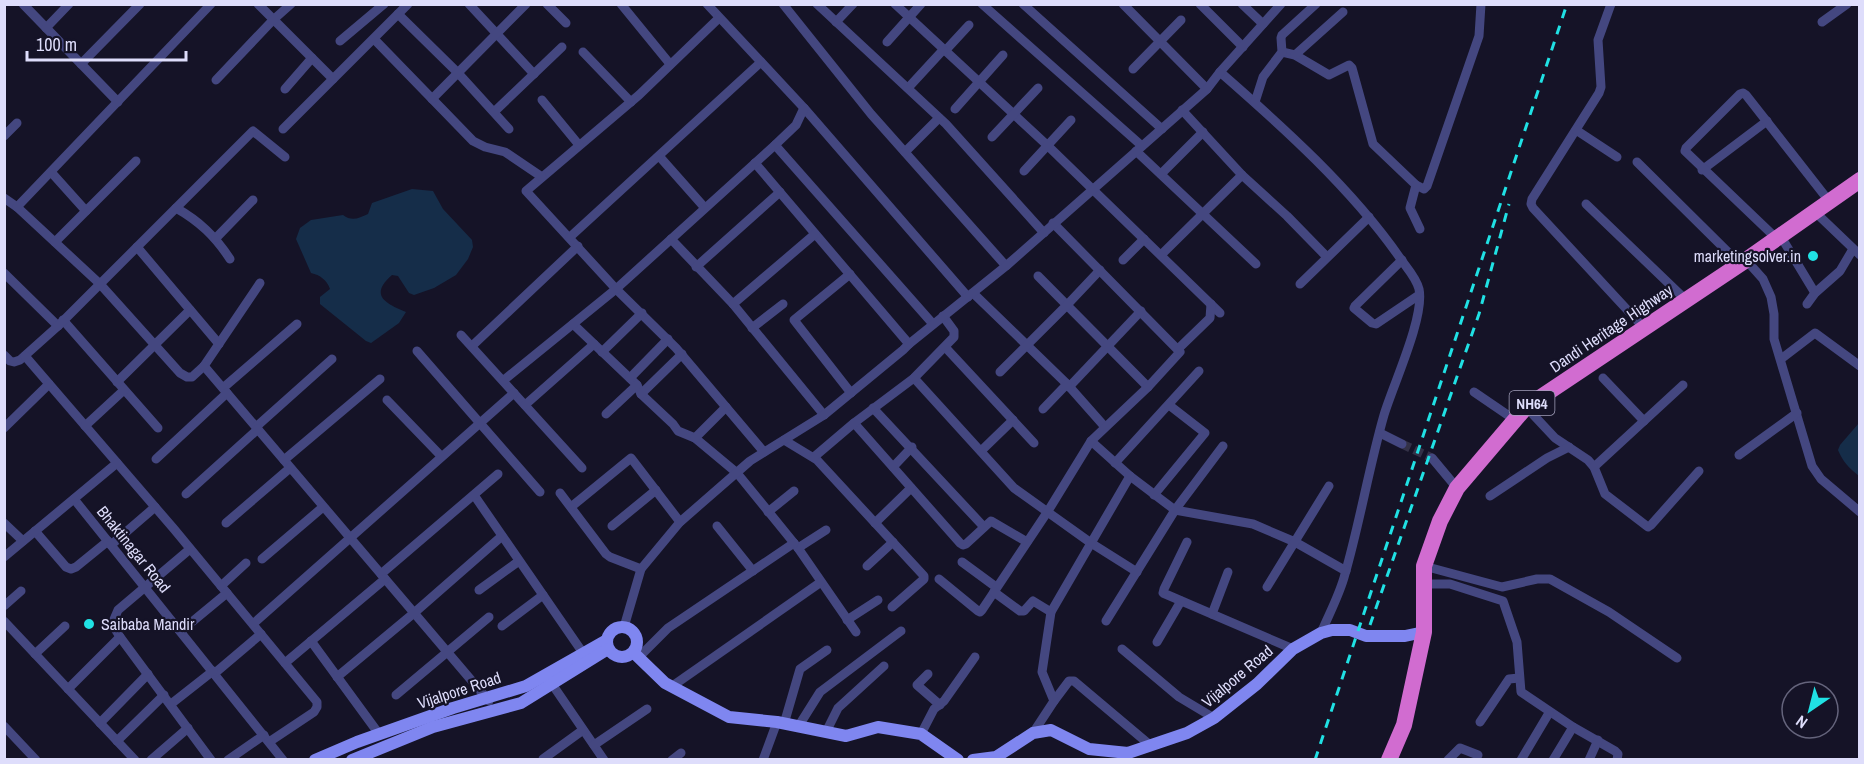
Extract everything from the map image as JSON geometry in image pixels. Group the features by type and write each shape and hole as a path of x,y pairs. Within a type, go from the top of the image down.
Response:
{"highway":[{"name":"Dandi Heritage Highway","path":"1394,757 1404,725 1424,632 1424,566 1440,521 1457,488 1520,414 1860,180"}],"main road":[{"name":"Vijalpore Road","path":"352,759 433,728 521,703 608,645 611,632 624,627"},
{"path":"624,627 636,634 638,644 636,655"},
{"name":"Vijalpore Road","path":"1033,733 1051,730 1089,749 1127,756 1150,745 1187,733 1214,718 1257,684 1293,649 1321,633 1332,630 1350,630 1366,636 1405,636 1424,632"},
{"name":"Vijalpore Road","path":"315,759 379,734 526,686 584,653 608,645"},
{"path":"608,645 616,656 621,658 636,655"},
{"path":"636,655 665,683 729,717 781,723 846,736 878,727 921,734 958,759"},
{"path":"973,759 998,758 1033,733"}],"street":[{"path":"23,4 118,102"},
{"path":"46,28 69,4"},
{"path":"81,64 140,4"},
{"path":"17,207 211,4"},
{"path":"258,4 333,79"},
{"path":"216,80 291,4"},
{"path":"340,41 384,4"},
{"path":"282,129 408,4"},
{"path":"469,4 534,74"},
{"path":"432,99 526,4"},
{"path":"547,4 566,23"},
{"path":"621,4 670,64"},
{"path":"783,4 871,114 1006,266"},
{"path":"817,4 939,118 1044,233"},
{"path":"836,22 854,4"},
{"path":"895,4 1048,146 1220,312"},
{"path":"887,42 921,4"},
{"path":"982,4 1139,148 1161,174 1256,264"},
{"path":"1023,4 1162,129"},
{"path":"1123,4 1207,89"},
{"path":"1200,4 1243,47"},
{"path":"1242,4 1263,24"},
{"path":"624,627 641,569 680,522 750,461 824,415 1006,266 1207,89 1281,4"},
{"path":"1255,102 1263,77 1282,52 1281,38 1285,30 1316,4"},
{"path":"1282,52 1295,55 1329,75 1349,65 1373,144 1416,185 1424,189 1427,186 1479,36 1482,4"},
{"path":"1611,4 1598,40 1601,87 1531,204 1644,328"},
{"path":"1822,22 1847,4"},
{"path":"710,6 970,295 1026,344 1106,427"},
{"path":"1295,55 1342,12"},
{"path":"398,14 458,73 509,129"},
{"path":"719,18 631,102 526,191 616,289 682,354 764,452"},
{"path":"1133,69 1181,20"},
{"path":"908,88 969,25"},
{"path":"374,39 473,141 485,147 506,152 542,177"},
{"path":"494,112 562,47"},
{"path":"584,52 631,102"},
{"path":"955,109 1003,56"},
{"path":"285,89 312,58"},
{"path":"570,237 761,62"},
{"path":"1220,72 1315,159 1369,217 1418,285 1416,322 1384,415 1346,571 1321,633"},
{"path":"992,137 1038,88"},
{"path":"1815,293 1778,236 1702,170 1685,152 1686,148 1743,93 1829,201"},
{"path":"542,100 579,145"},
{"path":"504,380 616,289 775,145 796,125 804,108"},
{"path":"1182,110 1242,175 1326,256"},
{"path":"905,152 939,118"},
{"path":"1024,171 1071,120"},
{"path":"1702,170 1767,121"},
{"path":"4,136 17,123"},
{"path":"1575,130 1617,157"},
{"path":"4,356 14,362 25,356 253,131 285,157"},
{"path":"1161,174 1203,132"},
{"path":"775,145 933,324"},
{"path":"658,156 705,208"},
{"path":"55,242 136,161"},
{"path":"1637,162 1763,279 1771,297 1774,339 1812,466 1821,479 1860,512"},
{"path":"755,163 909,344"},
{"path":"51,172 86,211"},
{"path":"1161,255 1242,175"},
{"path":"1416,185 1410,208 1420,229"},
{"path":"696,267 780,192"},
{"path":"4,198 17,207 100,284 180,373 187,377 192,377 204,366 260,283"},
{"path":"216,238 253,200"},
{"path":"1586,204 1686,300"},
{"path":"176,208 192,217 216,238 230,259"},
{"path":"1807,304 1856,252 1814,211"},
{"path":"1300,284 1326,256 1369,217"},
{"path":"939,579 980,612 1048,511 1091,441 1179,355 1180,351 1053,223"},
{"path":"732,304 815,234"},
{"path":"671,238 732,304 824,415"},
{"path":"1123,260 1144,239"},
{"path":"137,246 219,344"},
{"path":"472,346 578,246"},
{"path":"1402,260 1354,308 1376,324 1419,295"},
{"path":"1000,372 1100,270"},
{"path":"850,274 794,320 851,393"},
{"path":"5,275 60,323 158,428"},
{"path":"1038,276 1148,387"},
{"path":"752,328 783,304"},
{"path":"1178,349 1210,318 1211,304"},
{"path":"117,382 190,310"},
{"path":"1043,409 1141,311"},
{"path":"602,352 642,314"},
{"path":"814,457 854,423 914,378 945,346 955,334 943,316"},
{"path":"156,459 297,324"},
{"path":"573,324 674,424 678,431 695,438 737,473 796,546 856,632"},
{"path":"1781,359 1815,333 1860,366"},
{"path":"461,335 582,468"},
{"path":"636,386 668,339"},
{"path":"525,405 594,344"},
{"path":"945,346 1034,443"},
{"path":"417,351 540,492"},
{"path":"606,414 636,386 682,354"},
{"path":"25,356 155,507 317,702 314,712 228,759"},
{"path":"186,494 332,359"},
{"path":"204,366 496,710"},
{"path":"1115,463 1199,371"},
{"path":"914,378 1014,488 1091,543 1137,572"},
{"path":"1603,378 1644,421"},
{"path":"226,523 380,379"},
{"path":"4,428 49,384"},
{"path":"1594,467 1683,385"},
{"path":"85,426 124,390"},
{"path":"1474,392 1520,414 1588,460 1594,467 1605,494 1648,527 1699,471"},
{"path":"253,624 514,393"},
{"path":"387,400 441,456"},
{"path":"1154,495 1205,434 1169,405"},
{"path":"695,438 726,407"},
{"path":"873,408 912,447 984,527"},
{"path":"1740,455 1797,413"},
{"path":"981,451 1013,420"},
{"path":"854,423 963,545 989,522 993,522 1027,542"},
{"path":"1380,433 1402,444"},
{"path":"784,440 814,457 925,577 892,607"},
{"path":"1091,441 1130,476 1175,510 1253,524 1295,542 1346,571"},
{"path":"1106,621 1175,510 1223,446"},
{"path":"893,466 912,447"},
{"path":"1490,496 1547,458 1569,447"},
{"path":"571,507 631,458 680,522"},
{"path":"1432,458 1457,488"},
{"path":"4,557 117,463"},
{"path":"285,663 498,474"},
{"path":"1054,701 1041,672 1051,612 1130,476"},
{"path":"1267,587 1329,486"},
{"path":"875,523 911,488"},
{"path":"612,526 656,490"},
{"path":"768,512 794,491"},
{"path":"560,492 610,557 641,569"},
{"path":"474,495 584,653"},
{"name":"Bhaktinagar Road","path":"74,499 283,759"},
{"path":"35,531 66,567 71,569 155,507"},
{"path":"262,559 324,507"},
{"path":"4,523 23,542"},
{"path":"717,526 753,571"},
{"path":"636,655 668,628 753,571 826,530"},
{"path":"337,677 502,536"},
{"path":"867,566 893,542"},
{"path":"1187,542 1163,593 1293,649"},
{"path":"190,549 118,610 112,624 208,758"},
{"path":"480,590 519,561"},
{"path":"962,562 1020,611 1024,611 1033,601 1051,612"},
{"path":"181,631 224,589 246,563"},
{"path":"1424,566 1502,587 1544,578 1550,579 1610,612 1677,658"},
{"path":"1212,614 1228,572"},
{"path":"671,687 821,582"},
{"path":"1424,584 1450,584 1503,601 1517,642 1520,689 1523,694 1573,728 1598,740 1618,754 1617,759"},
{"path":"4,606 21,591"},
{"path":"502,626 543,595"},
{"path":"847,620 878,600"},
{"path":"1157,642 1181,601"},
{"path":"396,695 489,617"},
{"path":"4,621 135,759"},
{"path":"35,654 65,626"},
{"path":"798,727 820,692 901,631"},
{"path":"171,705 261,634"},
{"path":"68,689 120,637"},
{"path":"311,641 379,734"},
{"path":"1122,649 1179,697 1214,718"},
{"path":"763,759 781,723 800,669 826,650"},
{"path":"921,734 934,709 940,705 975,657"},
{"path":"826,732 838,708 884,666"},
{"path":"100,723 148,674"},
{"path":"928,674 916,685 940,705"},
{"path":"1480,722 1510,678 1519,678"},
{"path":"1033,733 1069,681 1074,681 1150,745"},
{"path":"552,684 604,759"},
{"path":"117,741 164,695"},
{"path":"594,745 647,709"},
{"path":"1521,759 1549,713"},
{"path":"4,726 36,759"},
{"path":"151,759 188,728"},
{"path":"1553,759 1573,728"},
{"path":"543,759 584,730"},
{"path":"1589,759 1598,740"},
{"path":"1448,759 1460,748 1478,755"},
{"path":"672,759 681,753"}],"water":[{"path":"412,189 433,191 443,209 472,240 473,247 468,259 456,275 434,288 414,295 409,293 398,276 392,275 385,282 381,294 392,306 406,312 399,323 371,343 320,304 320,297 330,289 323,278 311,273 296,239 300,228 311,220 343,215 352,219 359,218 368,214 372,203"},
{"path":"1859,423 1859,476 1842,458 1838,450"}],"tunnel":[{"path":"1402,444 1432,458"}],"railway":[{"path":"1315,760 1567,4"},
{"path":"1370,625 1479,314 1509,204"}],"place":[{"name":"marketingsolver.in","path":"1813,256"},
{"name":"Saibaba Mandir","path":"89,624"}]}
